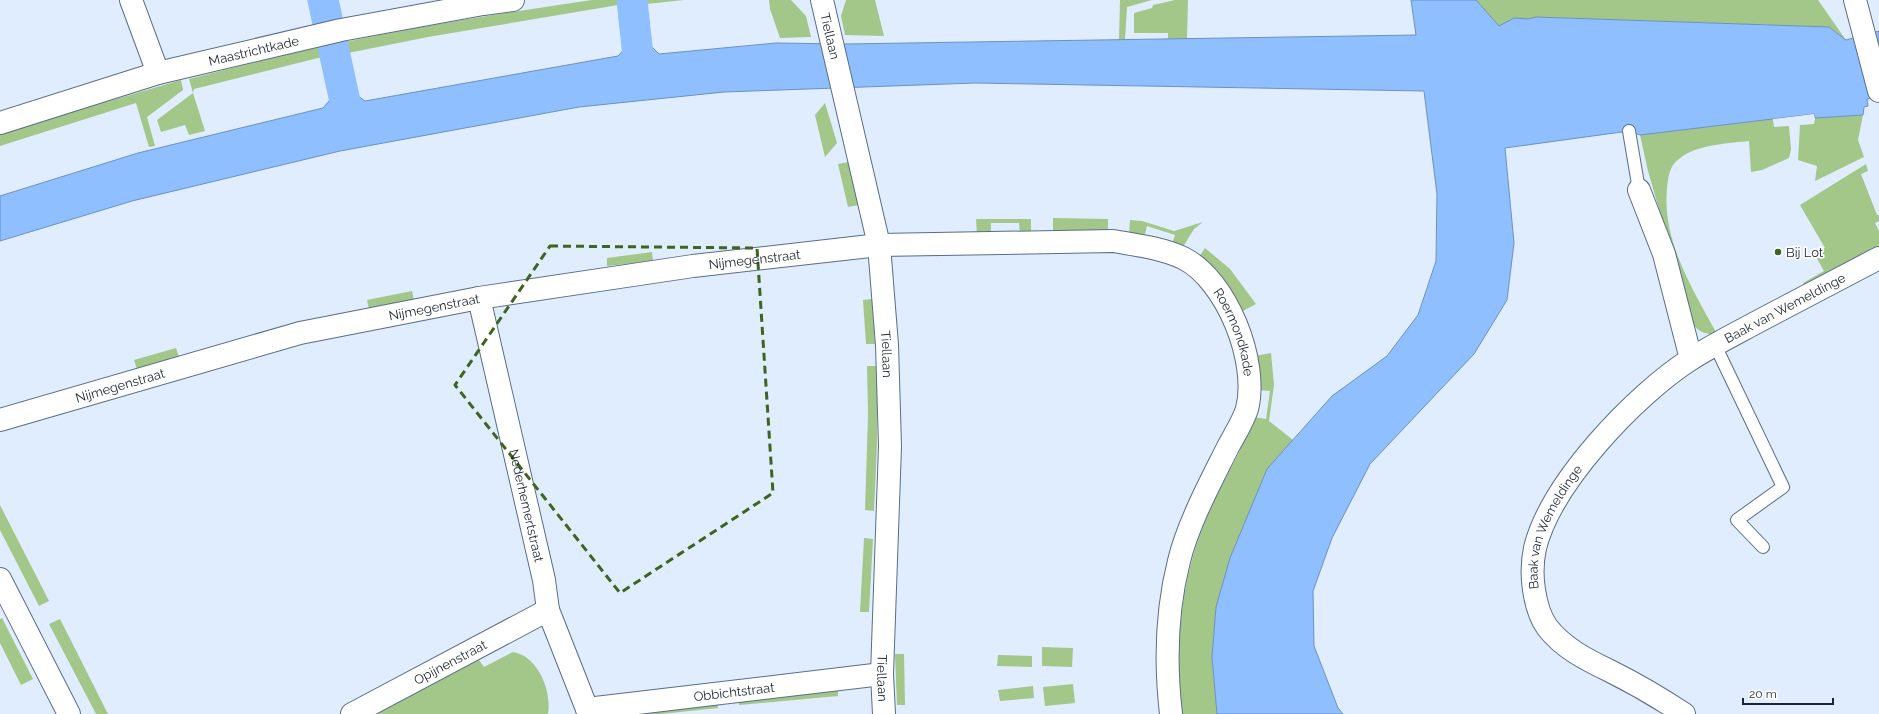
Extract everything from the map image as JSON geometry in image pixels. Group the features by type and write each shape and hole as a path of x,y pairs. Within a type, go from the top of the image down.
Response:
{"street":[{"path":"131,0 158,73"},
{"name":"Maastrichtkade","path":"0,123 158,73 341,30 483,2 513,0"},
{"name":"Tiellaan","path":"822,0 879,245 887,345 890,446 882,674 884,714"},
{"path":"1857,9 1879,91"},
{"path":"1639,190 1664,254 1691,359"},
{"name":"Roermondkade","path":"879,245 1113,241 1149,248 1183,258 1204,273 1226,301 1243,341 1250,389 1247,410 1202,499 1179,560 1167,636 1167,673 1171,714"},
{"name":"Nijmegenstraat","path":"0,420 300,333 479,298 693,266 879,245"},
{"name":"Baak van Wemeldinge","path":"1684,714 1662,699 1584,659 1556,638 1546,625 1536,605 1532,575 1535,548 1546,518 1578,468 1601,438 1638,400 1691,359 1879,258"},
{"name":"Nederhemertstraat","path":"479,298 544,580 548,610 584,712"},
{"path":"0,579 70,714"},
{"name":"Opijnenstraat","path":"352,714 548,610"},
{"name":"Obbichtstraat","path":"584,712 882,674"}],"lane":[{"path":"1629,131 1639,190"},
{"path":"1715,345 1783,487 1737,520 1762,546"}],"highlighted area":[{"path":"550,246 757,248 773,493 620,593 455,385"}],"green space":[{"path":"592,0 684,0 647,4 647,8 625,11 624,4 428,37 348,53 349,56 328,61 326,56 194,89 193,93 189,79 288,54 389,33"},
{"path":"769,0 791,0 806,16 811,37 780,38 770,9"},
{"path":"846,0 875,0 884,36 845,35 841,16"},
{"path":"1120,0 1152,0 1127,7 1125,39 1119,40"},
{"path":"1175,0 1188,0 1187,39 1168,39 1168,33 1134,33 1134,13 1152,8 1153,5"},
{"path":"1476,0 1818,0 1846,40 1829,27 1536,17 1528,19 1514,18 1499,26"},
{"path":"181,80 183,90 147,117 155,146 149,147 136,103 0,146 0,133"},
{"path":"193,93 205,131 189,135 185,125 161,132 157,120"},
{"path":"825,103 837,143 825,157 815,115"},
{"path":"1863,115 1858,140 1864,157 1815,181 1817,166 1798,160 1800,125 1814,124 1815,118"},
{"path":"1773,119 1774,127 1789,126 1791,149 1789,158 1762,170 1751,172 1749,141 1731,143 1703,148 1686,154 1673,165 1670,172 1667,189 1667,208 1669,227 1674,246 1689,282 1717,334 1704,333 1695,327 1691,320 1648,171 1640,135"},
{"path":"848,162 859,205 848,207 838,164"},
{"path":"1866,164 1868,171 1861,174 1877,215 1879,215 1879,221 1875,223 1879,231 1879,245 1805,286 1803,283 1824,271 1814,253 1825,248 1800,205"},
{"path":"1053,218 1108,219 1108,234 1053,235"},
{"path":"976,219 1031,219 1031,235 1020,235 1019,223 991,223 991,235 977,236"},
{"path":"1130,220 1142,221 1174,231 1203,222 1194,229 1181,250 1171,247 1175,235 1147,226 1144,238 1129,235"},
{"path":"1205,248 1230,269 1256,304 1241,312 1197,260"},
{"path":"652,252 653,261 607,266 607,258"},
{"path":"412,291 414,300 369,309 367,300"},
{"path":"872,299 875,344 866,344 863,300"},
{"path":"176,348 179,357 137,369 134,360"},
{"path":"1271,353 1274,385 1269,421 1293,440 1267,469 1230,558 1216,607 1212,657 1217,714 1182,714 1179,661 1180,635 1182,609 1193,558 1211,508 1234,463 1253,417 1266,419 1270,391 1257,390 1255,356"},
{"path":"867,366 877,366 877,444 874,511 865,510 868,415"},
{"path":"0,505 49,601 39,606 0,530"},
{"path":"864,538 873,539 869,612 860,612"},
{"path":"2,618 33,679 21,685 0,643 0,619"},
{"path":"60,619 108,714 96,714 49,624"},
{"path":"1042,647 1073,648 1072,667 1042,666"},
{"path":"513,652 530,660 536,667 548,695 548,714 377,714 479,660 484,667"},
{"path":"895,654 904,654 905,705 897,705"},
{"path":"998,655 1032,656 1032,667 997,666"},
{"path":"1073,684 1075,703 1045,706 1043,687"},
{"path":"1033,686 1034,698 1000,701 998,690"},
{"path":"838,688 838,696 739,705 738,697"},
{"path":"717,700 718,708 661,714 615,714"}],"water":[{"path":"1411,0 1476,0 1499,26 1514,18 1528,19 1536,17 1829,27 1846,40 1879,31 1879,97 1867,99 1868,106 1864,107 1863,115 1815,118 1814,114 1640,135 1629,131 1505,148 1514,243 1507,300 1474,354 1370,464 1332,538 1313,591 1314,646 1338,708 1343,714 1217,714 1212,657 1216,607 1230,558 1267,469 1332,396 1387,356 1418,315 1436,261 1437,194 1424,91 975,83 724,92 579,107 340,151 132,201 0,241 0,196 138,153 323,108 335,94 351,91 365,101 618,56 629,44 647,42 659,54 776,43 844,44 1416,35"}],"pier":[{"path":"1814,114 1815,120 1812,116 1773,121 1773,119"}],"waterway":[{"path":"323,0 349,120"},
{"path":"632,0 640,75"}],"place":[{"name":"Bij Lot","path":"1778,252"}]}
